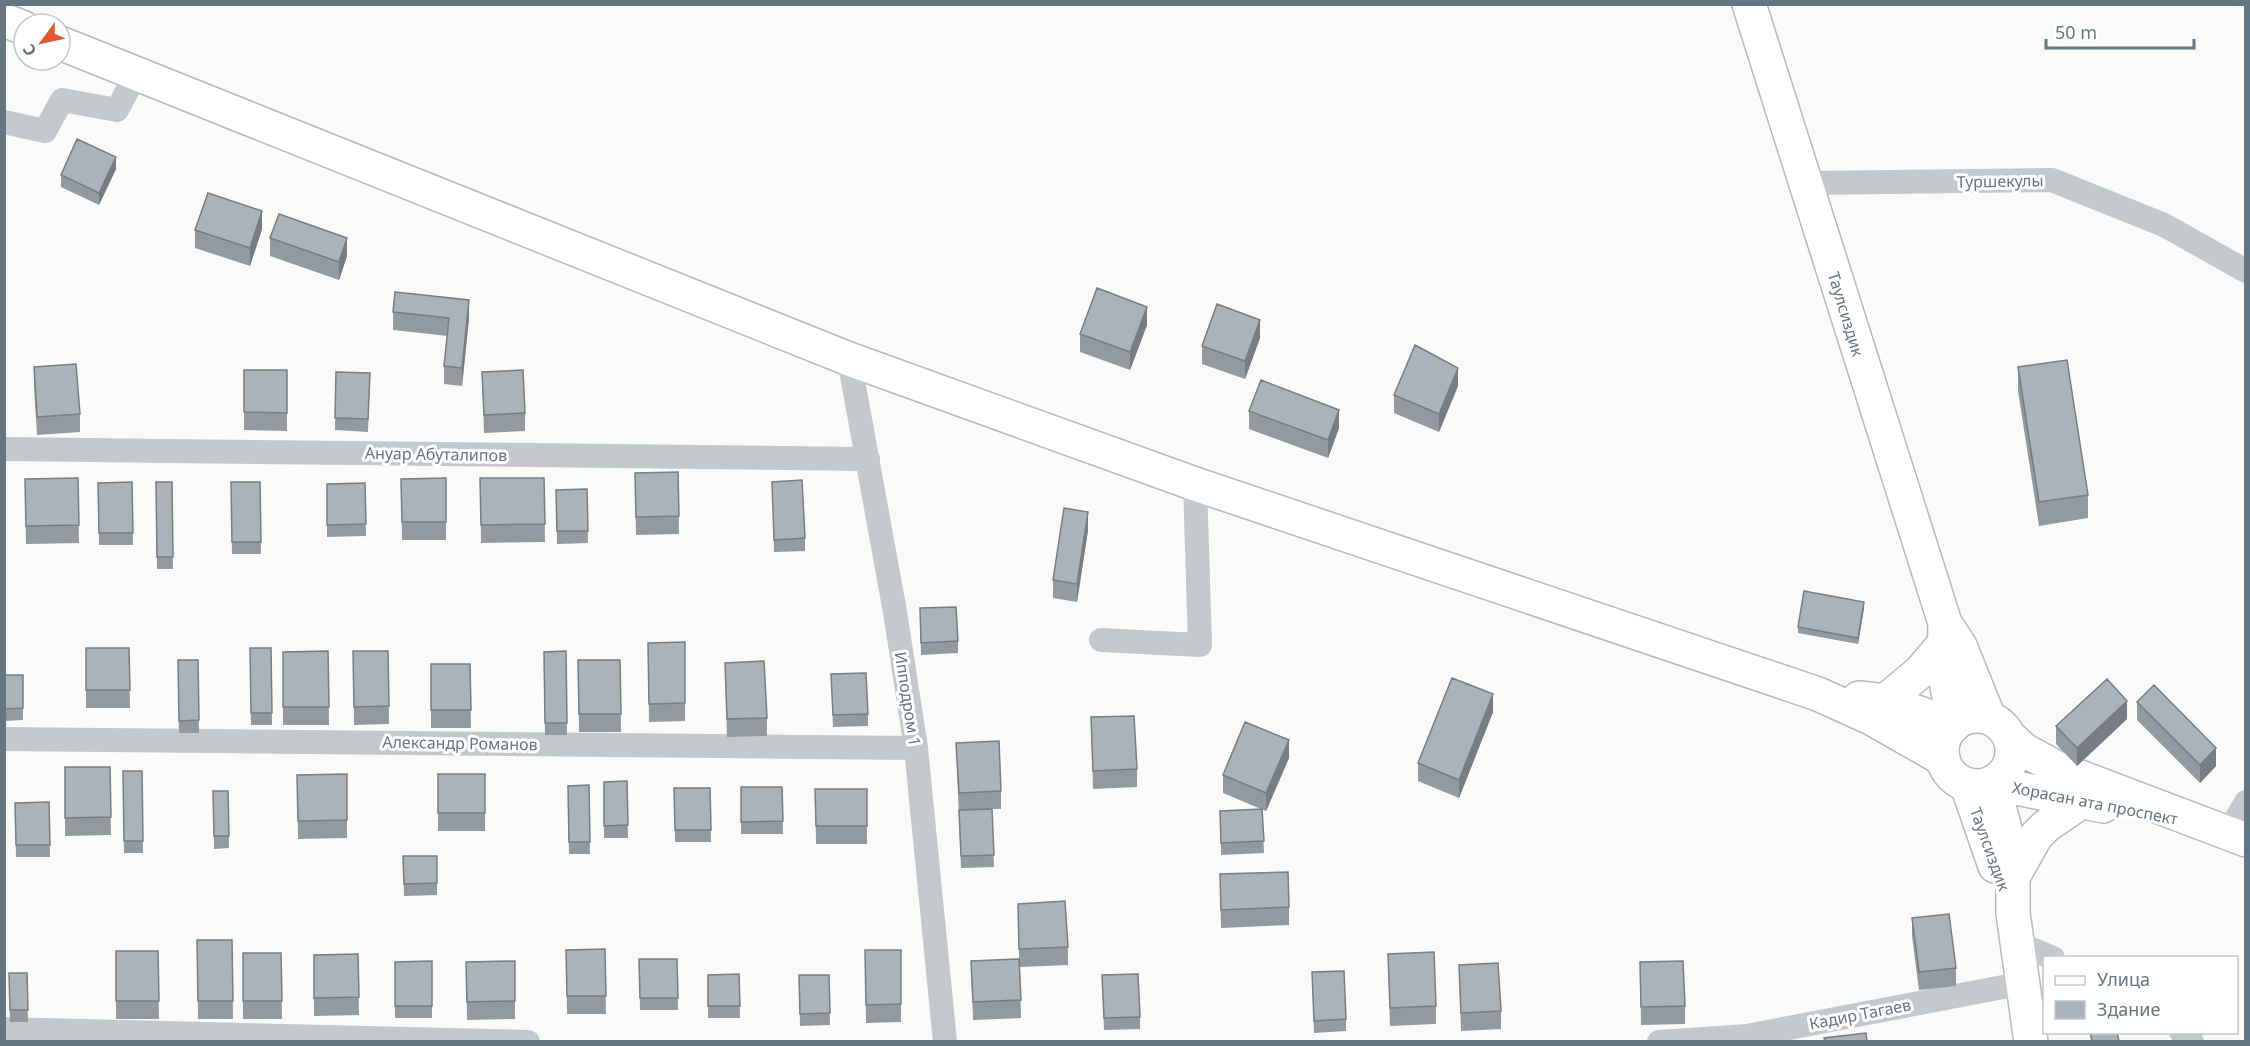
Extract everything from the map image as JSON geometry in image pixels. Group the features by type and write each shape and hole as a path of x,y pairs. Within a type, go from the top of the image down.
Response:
{"main road":[{"name":"Таулсиздик","path":"1749,4 1944,634 1944,669 1954,725"},
{"path":"72,48 849,359 1195,484 1818,694 1871,718 1943,759"},
{"name":"Таулсиздик","path":"1944,634 1960,646 1999,727"},
{"path":"1885,700 1920,672 1944,634"},
{"path":"1818,694 1885,700 1954,725"},
{"path":"1970,717 1999,727 2012,746 2011,764 2007,772 1980,784 1952,776 1943,759 1944,741 1954,725 1970,717"},
{"name":"Хорасан ата проспект","path":"1999,727 2024,750 2059,769 2237,836"},
{"name":"Таулсиздик","path":"1980,784 2013,877 2015,928"},
{"name":"Таулсиздик","path":"1980,784 2015,928 2031,1041"},
{"name":"Хорасан ата проспект","path":"1980,784 2197,822"},
{"path":"2013,877 2036,836 2046,826 2081,802"}],"street":[{"path":"4,122 45,131 62,100 117,110 136,74"},
{"name":"Туршекулы","path":"1805,183 2052,180 2164,225 2246,271"},
{"name":"Ипподром 1","path":"849,359 916,748 945,1041"},
{"name":"Ануар Абуталипов","path":"4,449 868,459"},
{"path":"1101,640 1200,645 1195,484"},
{"name":"Александр Романов","path":"4,739 916,748"},
{"path":"2237,836 2246,802"},
{"path":"2015,928 2052,956"},
{"name":"Кадир Тагаев","path":"1659,1041 1748,1039 2024,983"},
{"path":"4,1029 528,1041"}],"building":[{"path":"77,139 116,157 99,193 61,175"},
{"path":"208,193 262,211 250,248 195,230"},
{"path":"279,214 347,238 339,262 270,238"},
{"path":"1097,288 1147,307 1130,352 1080,334"},
{"path":"395,292 469,300 462,368 444,366 449,318 393,312"},
{"path":"1217,304 1260,320 1245,361 1202,346"},
{"path":"1415,345 1458,368 1439,414 1394,395"},
{"path":"2067,360 2088,495 2039,502 2018,367"},
{"path":"76,364 80,414 37,417 34,367"},
{"path":"244,370 287,370 287,413 244,412"},
{"path":"523,370 525,413 484,415 482,372"},
{"path":"336,372 370,373 368,419 335,418"},
{"path":"1261,380 1339,410 1328,440 1249,411"},
{"path":"678,472 679,516 636,517 635,473"},
{"path":"78,478 79,525 26,526 25,479"},
{"path":"446,478 446,522 402,522 401,479"},
{"path":"480,478 544,478 545,524 481,525"},
{"path":"802,480 805,538 774,540 772,482"},
{"path":"132,482 133,533 99,533 98,483"},
{"path":"156,482 172,482 173,557 157,557"},
{"path":"231,482 260,482 261,542 232,542"},
{"path":"365,483 366,524 327,525 327,484"},
{"path":"587,489 588,531 557,531 556,490"},
{"path":"1064,508 1088,512 1077,584 1053,580"},
{"path":"1804,591 1864,602 1858,638 1798,627"},
{"path":"956,607 958,641 921,643 920,608"},
{"path":"685,642 685,703 649,704 648,643"},
{"path":"86,648 129,648 130,690 86,690"},
{"path":"250,648 271,648 272,713 251,713"},
{"path":"328,651 329,707 283,707 283,652"},
{"path":"353,651 388,651 389,706 354,707"},
{"path":"566,651 567,723 545,723 544,652"},
{"path":"178,660 198,660 199,720 179,721"},
{"path":"578,660 620,660 621,714 579,714"},
{"path":"764,661 767,718 727,719 725,663"},
{"path":"431,664 470,664 471,710 431,710"},
{"path":"866,673 868,714 833,715 831,674"},
{"path":"4,675 23,675 23,708 4,709"},
{"path":"1452,678 1493,694 1459,780 1418,763"},
{"path":"2107,679 2127,701 2077,748 2056,726"},
{"path":"2154,685 2216,748 2200,765 2137,702"},
{"path":"1134,716 1137,769 1093,771 1091,717"},
{"path":"1245,722 1289,740 1266,793 1223,775"},
{"path":"999,741 1001,791 959,793 956,743"},
{"path":"65,767 110,767 111,817 65,818"},
{"path":"123,771 142,771 143,841 124,841"},
{"path":"347,774 347,820 298,821 297,775"},
{"path":"438,774 485,774 485,813 438,813"},
{"path":"627,781 628,825 604,826 604,782"},
{"path":"589,785 590,842 569,842 568,786"},
{"path":"741,787 782,787 783,821 741,822"},
{"path":"674,788 710,788 711,830 675,830"},
{"path":"815,789 867,789 867,826 816,826"},
{"path":"213,791 228,791 229,836 214,836"},
{"path":"49,802 50,845 16,845 15,803"},
{"path":"992,809 994,855 961,856 959,810"},
{"path":"1262,809 1264,841 1221,843 1220,811"},
{"path":"403,856 437,856 437,883 404,884"},
{"path":"1288,872 1289,907 1221,910 1220,874"},
{"path":"1065,901 1068,947 1019,949 1018,904"},
{"path":"1949,914 1956,968 1919,972 1912,918"},
{"path":"197,940 232,940 233,1001 198,1001"},
{"path":"605,949 606,996 567,996 566,950"},
{"path":"865,950 901,950 901,1004 866,1005"},
{"path":"116,951 158,951 159,1001 116,1001"},
{"path":"1434,952 1436,1006 1390,1008 1388,954"},
{"path":"243,953 281,953 282,1001 243,1001"},
{"path":"358,954 359,997 314,998 314,955"},
{"path":"639,959 677,959 678,998 640,998"},
{"path":"1019,959 1021,1000 973,1002 971,961"},
{"path":"432,961 432,1006 395,1006 395,962"},
{"path":"515,961 515,1001 467,1002 466,962"},
{"path":"1683,961 1685,1006 1641,1007 1640,962"},
{"path":"1498,963 1501,1011 1461,1013 1459,965"},
{"path":"1344,971 1346,1019 1314,1021 1312,972"},
{"path":"9,973 27,973 28,1010 10,1010"},
{"path":"739,974 740,1006 708,1006 708,975"},
{"path":"1138,974 1140,1017 1104,1018 1102,975"},
{"path":"799,975 829,975 830,1013 800,1014"},
{"path":"1866,1033 1867,1041 1825,1041 1824,1038"},
{"path":"2090,1034 2117,1034 2119,1041 2092,1041"}]}
